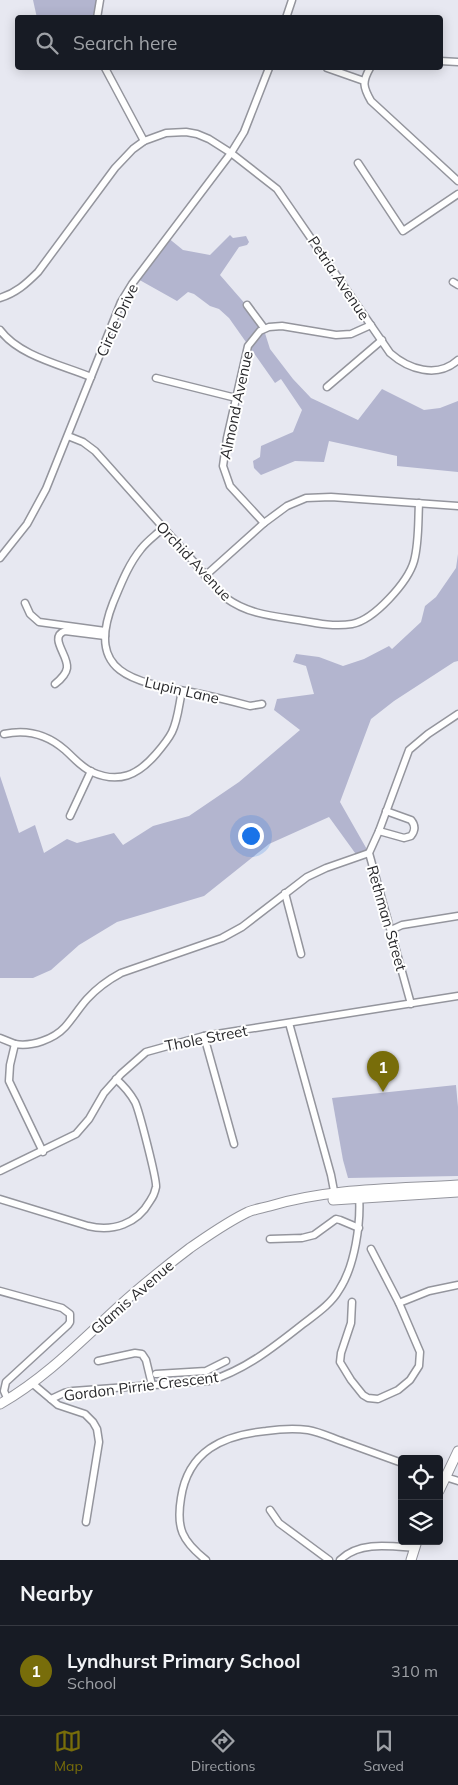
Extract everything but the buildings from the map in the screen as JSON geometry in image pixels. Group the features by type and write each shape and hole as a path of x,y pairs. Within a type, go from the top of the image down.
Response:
{"main road":[{"name":"Glamis Avenue","path":"4,1402 33,1384 58,1364 118,1307 178,1257 215,1230 250,1212 304,1197 335,1197 458,1185"},
{"name":"Glamis Avenue","path":"359,1194 458,1192"},
{"path":"443,1474 458,1451"},
{"path":"411,1560 415,1545"}],"street":[{"path":"98,15 100,0"},
{"path":"287,15 292,0"},
{"path":"443,60 458,62"},
{"path":"0,298 24,287 38,272 115,168 128,153 144,141 106,70"},
{"name":"Circle Drive","path":"0,558 17,538 38,507 121,302 132,284 231,153 244,132 268,70"},
{"path":"333,70 364,81"},
{"path":"369,70 364,81 365,92 370,101 458,181"},
{"name":"Petria Avenue","path":"144,141 166,133 186,132 209,139 231,153 282,195 390,353 405,364 422,370 444,368 458,360"},
{"path":"358,163 403,231 458,194"},
{"path":"247,305 264,328 282,326 336,335 351,334 371,325"},
{"name":"Almond Avenue","path":"264,328 248,346 224,452 223,466 224,473 234,492 264,523"},
{"path":"0,330 13,343 28,352 91,376"},
{"path":"326,388 382,340"},
{"path":"156,378 236,398"},
{"name":"Orchid Avenue","path":"68,436 83,442 95,451 204,576 235,605 251,612 322,624 346,625 360,622 380,608 412,567 416,549 419,503"},
{"path":"204,576 264,523 287,506 306,498 331,497 458,506"},
{"name":"Lupin Lane","path":"163,528 142,547 128,569 111,608 105,634 106,650 110,660 125,674 144,682 250,706 262,704"},
{"path":"25,603 30,614 39,622 105,634"},
{"path":"55,684 64,676 67,669 67,664 58,643 60,633 65,631 105,634"},
{"path":"4,734 22,732 45,737 64,749 79,764 91,771 105,777 116,778 136,772 147,764 173,732 182,691"},
{"name":"Rethman Street","path":"411,1004 369,853 409,750 428,734 458,714"},
{"path":"70,816 91,771"},
{"path":"379,830 404,838 411,836 414,832 411,820 386,811"},
{"path":"0,1038 15,1044 40,1042 55,1035 65,1027 94,992 121,973 222,938 242,927 307,877 369,853"},
{"path":"284,893 301,954"},
{"path":"391,930 402,925 458,916"},
{"name":"Thole Street","path":"0,1171 68,1140 80,1132 104,1093 116,1079 146,1052 204,1036 458,996"},
{"path":"289,1023 331,1175 335,1197"},
{"path":"204,1036 234,1144"},
{"path":"15,1044 10,1065 9,1081 43,1152"},
{"path":"0,1199 103,1229 128,1223 146,1209 154,1195 156,1182 136,1104 128,1090 116,1079"},
{"name":"Gordon Pirrie Crescent","path":"51,1399 73,1391 209,1382 226,1376 275,1346 319,1312 338,1292 348,1270 359,1228 359,1194"},
{"path":"270,1239 302,1238 314,1235 336,1219 359,1228"},
{"path":"352,1302 351,1322 340,1353 340,1362 363,1395 374,1399 398,1390 416,1374 419,1366 420,1352 399,1303 370,1249"},
{"path":"399,1303 429,1291 458,1285"},
{"path":"0,1291 62,1308 70,1314 71,1318 68,1325 6,1382 4,1402"},
{"path":"98,1361 135,1353 142,1354 146,1360 152,1386"},
{"path":"156,1374 206,1371 226,1361"},
{"path":"33,1384 58,1405 85,1414 94,1422 99,1434 86,1522"},
{"path":"206,1560 187,1542 180,1530 179,1510 184,1481 192,1464 206,1451 226,1439 256,1432 282,1429 306,1430 398,1462"},
{"path":"443,1476 458,1481"},
{"path":"270,1510 279,1523 329,1560"},
{"path":"340,1560 358,1549 407,1545"}],"shaded area":[{"path":"33,0 99,1 96,15 36,15"},
{"path":"230,235 233,238 246,236 249,242 247,245 239,247 220,275 247,306 264,330 270,349 293,379 311,398 358,420 382,389 424,410 440,408 458,401 458,472 397,466 397,456 329,441 324,462 295,461 261,475 254,468 253,461 260,457 261,446 293,432 302,410 281,379 275,383 229,318 219,309 210,306 194,294 188,292 177,301 136,278 167,237 183,250 210,255"},
{"path":"458,554 458,661 394,701 371,719 340,802 369,853 358,857 329,817 269,844 204,896 117,922 79,945 51,970 33,978 0,978 0,776 19,833 35,825 44,853 67,839 77,843 114,833 123,845 153,826 189,816 239,782 300,730 274,710 277,699 314,694 306,666 293,662 296,654 319,657 343,666 364,659 389,646 392,649 421,622 425,606 436,597 456,568"},
{"path":"456,1085 458,1107 458,1176 348,1178 332,1098"}],"place":[{"name":"Lyndhurst Primary School","path":"383,1092"}]}
